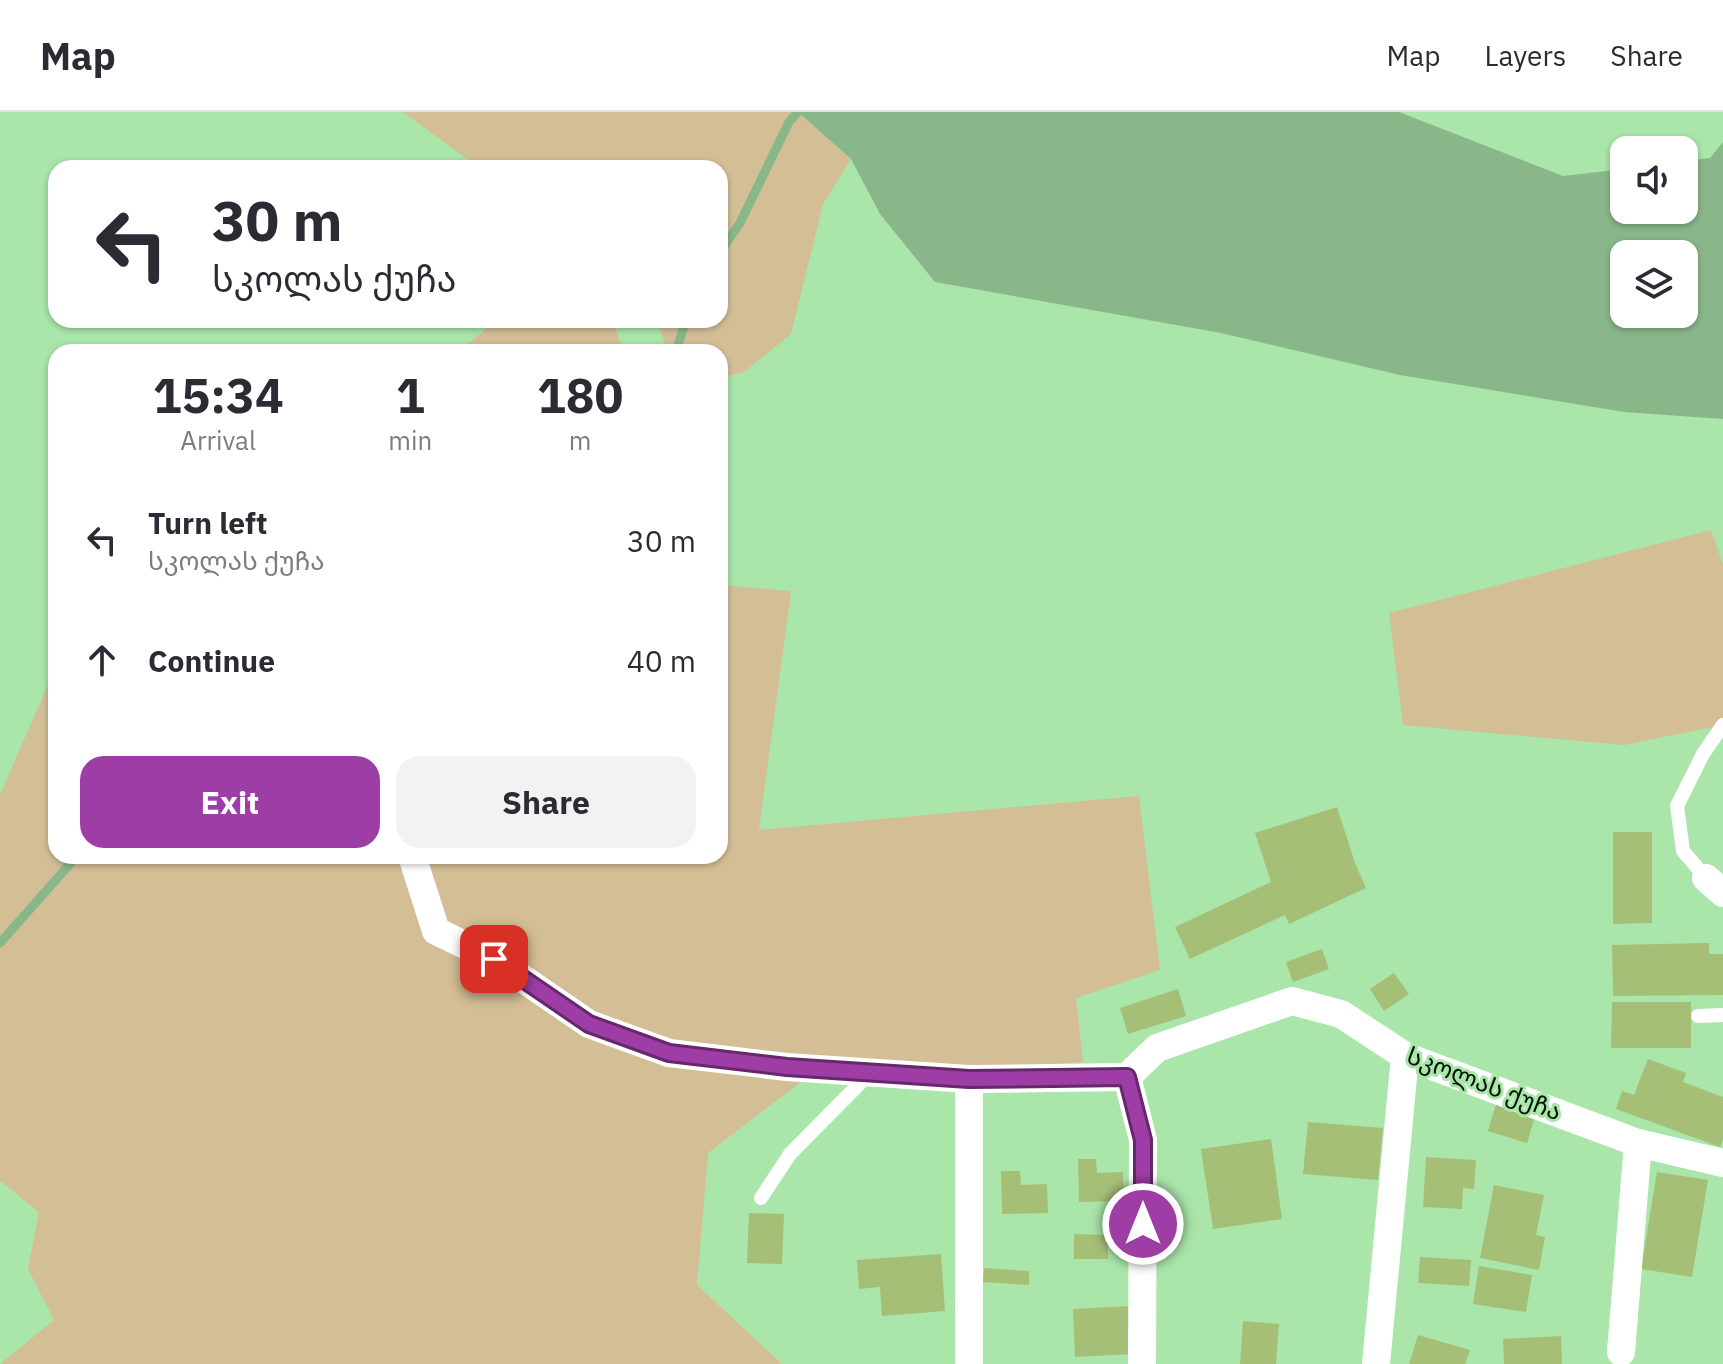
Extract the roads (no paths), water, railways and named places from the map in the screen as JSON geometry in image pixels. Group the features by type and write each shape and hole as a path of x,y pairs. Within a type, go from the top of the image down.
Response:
{"street":[{"path":"415,864 436,931 494,959 589,1024 669,1053 787,1067 969,1079 1127,1077 1143,1140 1142,1364"},
{"name":"სკოლას ქუჩა","path":"1127,1077 1157,1048 1292,1001 1341,1014 1405,1056 1638,1143 1723,1163"},
{"path":"1376,1364 1405,1056"},
{"path":"969,1079 969,1364"},
{"path":"1621,1352 1638,1143"}],"lane":[{"path":"1715,886 1683,851 1677,806 1703,754 1723,725"},
{"path":"1698,1016 1723,1015"},
{"path":"761,1198 790,1154 870,1072"}],"waterway":[{"path":"728,240 740,223 789,122 798,112"},
{"path":"678,344 684,328"},
{"path":"0,943 70,864"}]}
